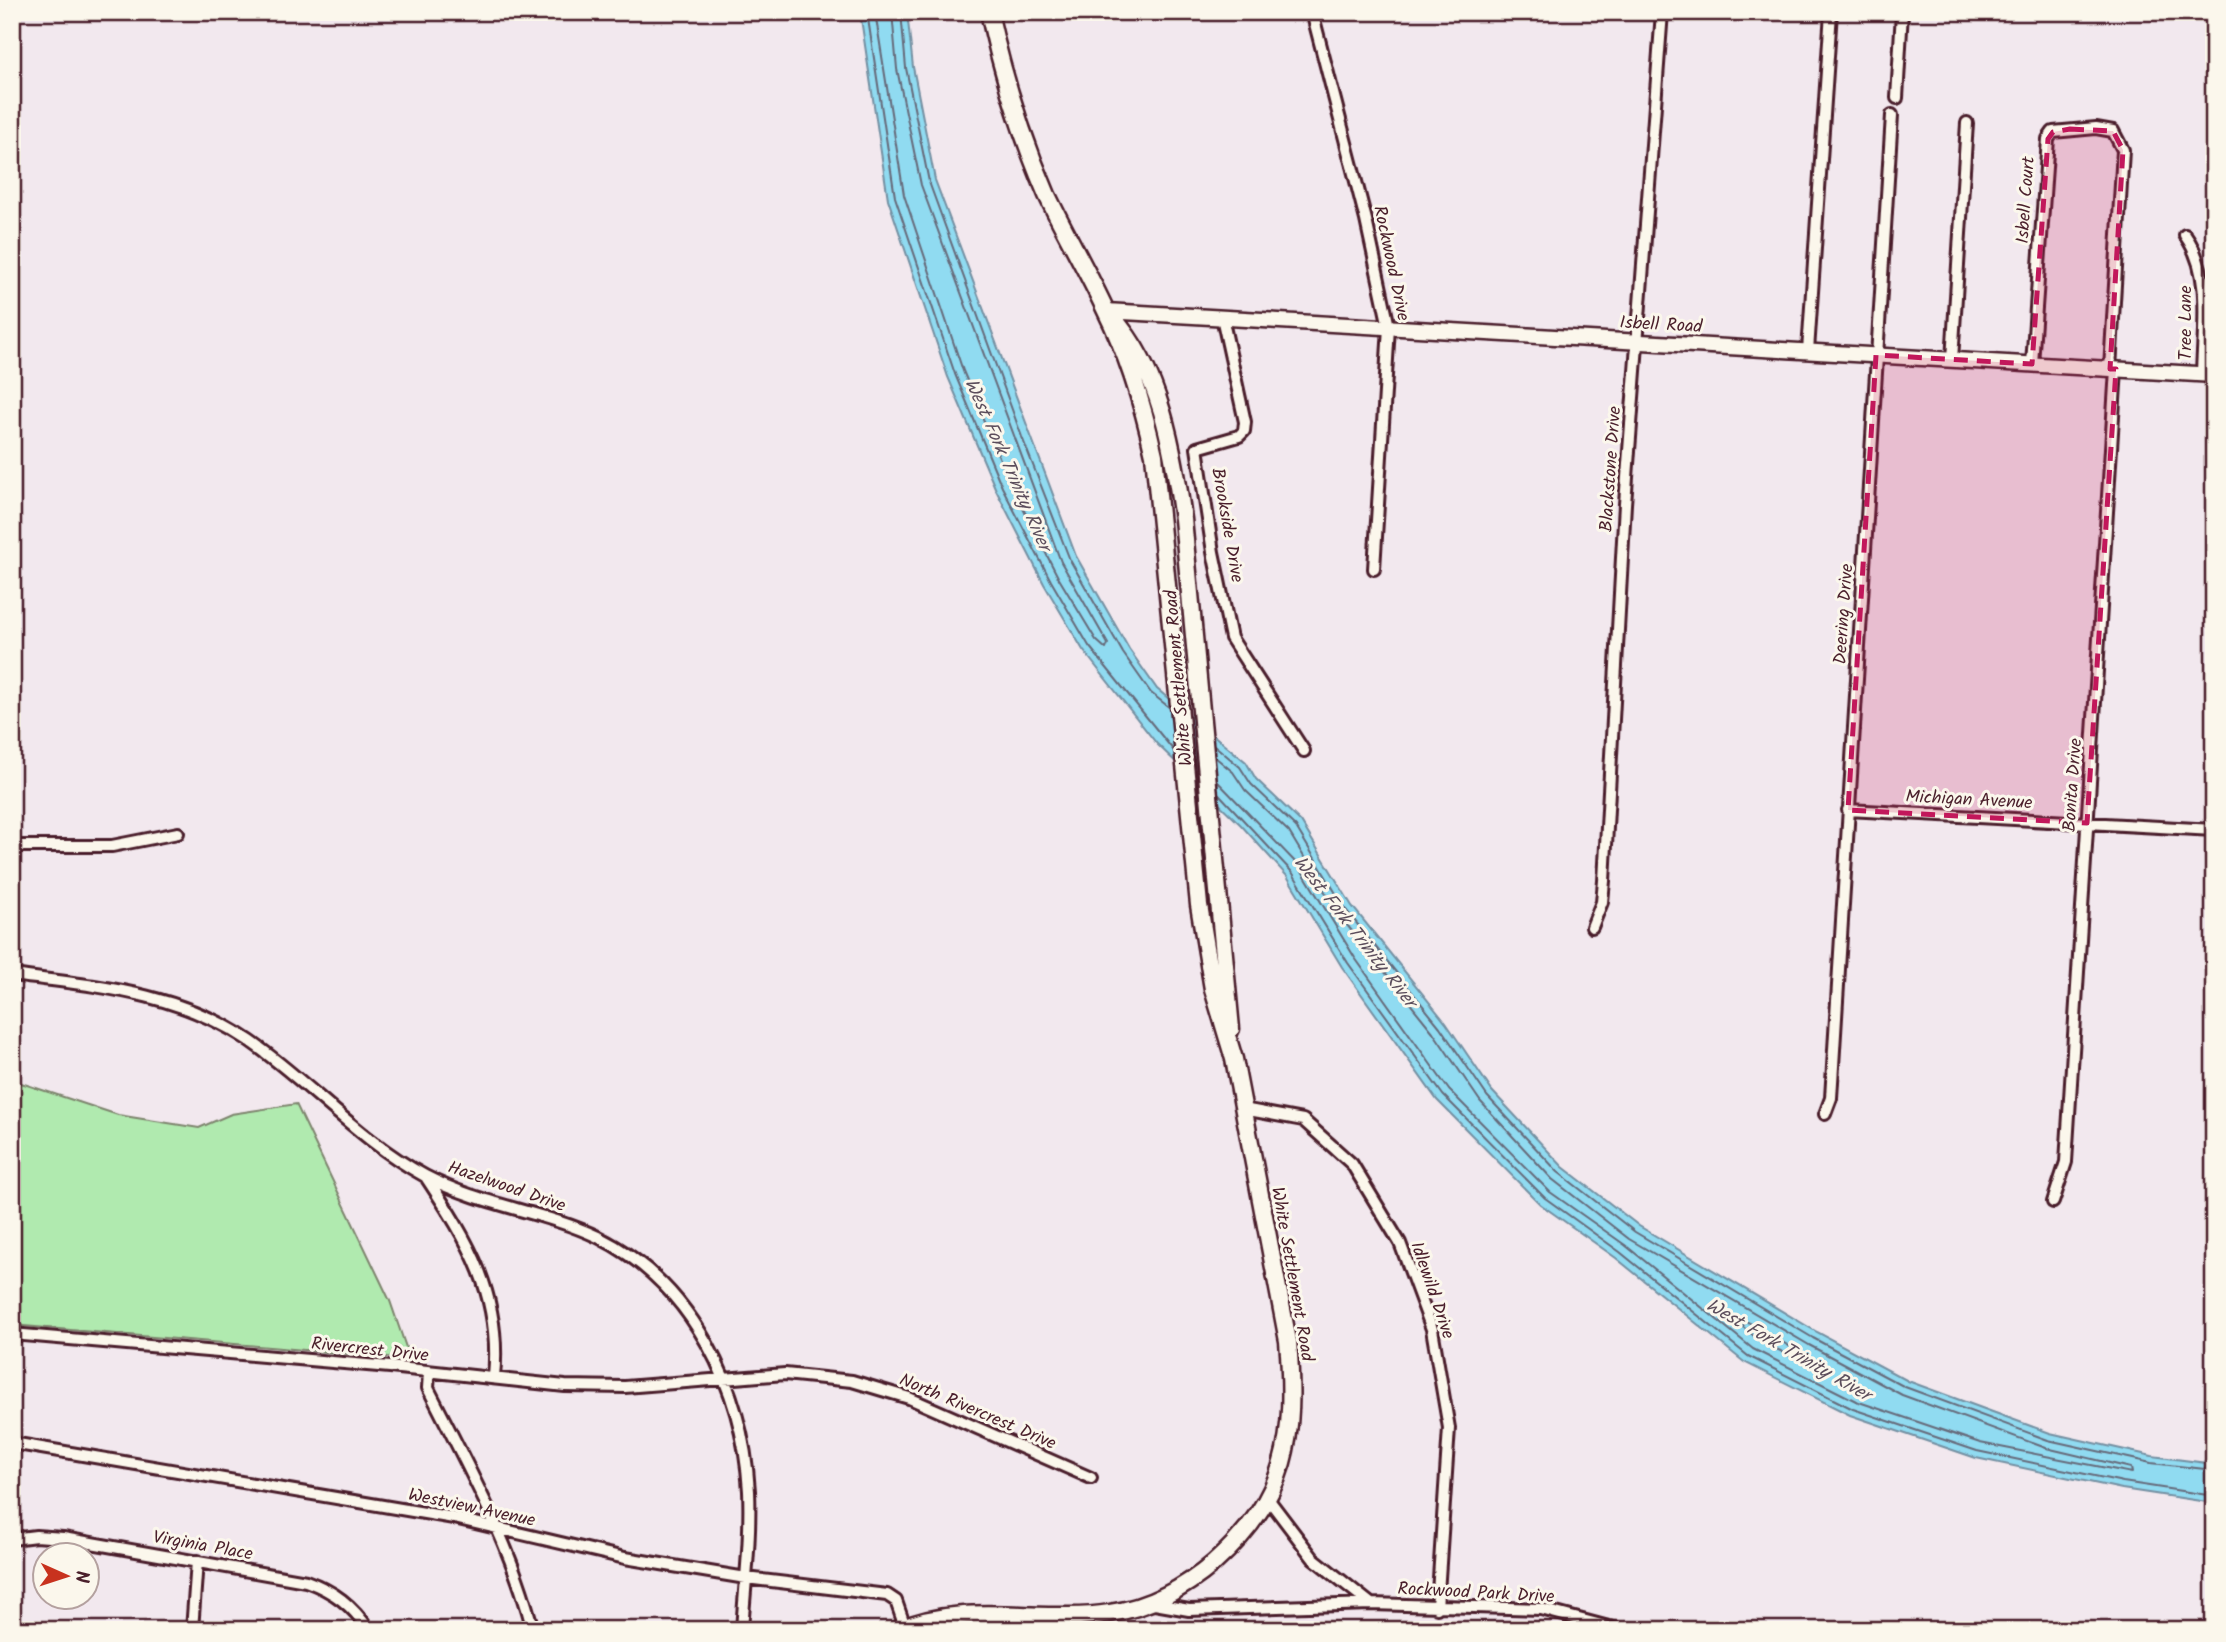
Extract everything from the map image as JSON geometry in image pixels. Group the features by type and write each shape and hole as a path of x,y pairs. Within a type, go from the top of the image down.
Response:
{"main road":[{"name":"White Settlement Road","path":"989,12 1004,80 1024,139 1048,196 1106,311 1143,402 1154,455 1199,905 1213,989 1234,1059"},
{"name":"White Settlement Road","path":"902,1628 959,1614 1111,1613 1149,1603 1194,1580 1240,1539 1269,1500 1290,1428 1292,1385 1288,1341 1234,1059 1193,625 1174,457 1160,404 1132,338 1106,311"}],"street":[{"name":"Rockwood Drive","path":"1312,12 1366,220 1388,327 1374,569"},
{"name":"Blackstone Drive","path":"1592,927 1602,902 1604,881 1637,342 1662,12"},
{"path":"1808,351 1831,12"},
{"path":"1898,98 1902,12"},
{"name":"Deering Drive","path":"1825,1114 1831,1098 1892,115"},
{"path":"1952,360 1967,123"},
{"name":"Isbell Court","path":"2032,364 2048,139 2053,132 2096,128 2113,131 2123,150 2113,369"},
{"name":"Tree Lane","path":"2185,235 2197,255 2203,283 2208,375"},
{"name":"Isbell Road","path":"1106,311 2208,375"},
{"name":"Brookside Drive","path":"1222,317 1245,422 1244,431 1239,436 1197,448 1213,552 1231,638 1304,751"},
{"name":"Bonita Drive","path":"2053,1202 2066,1162 2113,369"},
{"name":"Michigan Avenue","path":"1848,810 2214,830"},
{"path":"12,846 112,846 178,833"},
{"name":"Hazelwood Drive","path":"12,975 139,992 225,1026 251,1042 357,1129 425,1176 483,1200 568,1225 598,1237 634,1258 679,1300 704,1334 724,1379 744,1449 749,1493 741,1630"},
{"name":"Idlewild Drive","path":"1243,1109 1303,1120 1352,1164 1400,1243 1432,1329 1449,1429 1437,1608"},
{"path":"425,1176 465,1238 481,1273 493,1310 497,1349 494,1377"},
{"name":"Rivercrest Drive","path":"12,1334 494,1377 565,1386 625,1387 724,1379"},
{"path":"429,1373 428,1388 499,1529 523,1590 533,1630"},
{"name":"North Rivercrest Drive","path":"724,1379 785,1374 852,1381 909,1398 1091,1478"},
{"name":"Westview Avenue","path":"12,1443 440,1516 613,1556 746,1578 887,1595 896,1601 902,1628"},
{"path":"1269,1500 1313,1558 1371,1604"},
{"name":"Virginia Place","path":"12,1539 36,1536 63,1538 306,1581 326,1588 343,1599 369,1630"},
{"path":"192,1630 197,1561"},
{"name":"Rockwood Park Drive","path":"1149,1603 1189,1610 1371,1604 1541,1609 1620,1630"}],"highlighted area":[{"path":"2070,129 2113,131 2123,150 2110,369 2116,369 2087,823 1848,810 1876,355 2032,364 2048,139 2053,132"}],"green space":[{"path":"12,1080 118,1115 199,1128 231,1114 296,1104 390,1301 410,1359 12,1325"}],"water":[{"name":"West Fork Trinity River","path":"860,12 907,12 913,67 935,180 1076,556 1129,649 1157,689 1246,762 1256,779 1301,822 1352,906 1446,1023 1492,1091 1563,1167 1639,1226 1817,1332 1908,1381 2050,1433 2152,1456 2214,1464 2214,1503 2122,1489 1976,1458 1850,1415 1744,1362 1616,1258 1540,1204 1437,1100 1342,967 1287,876 1241,825 1157,744 1083,650 1044,584 996,490 948,377 888,199"}]}
